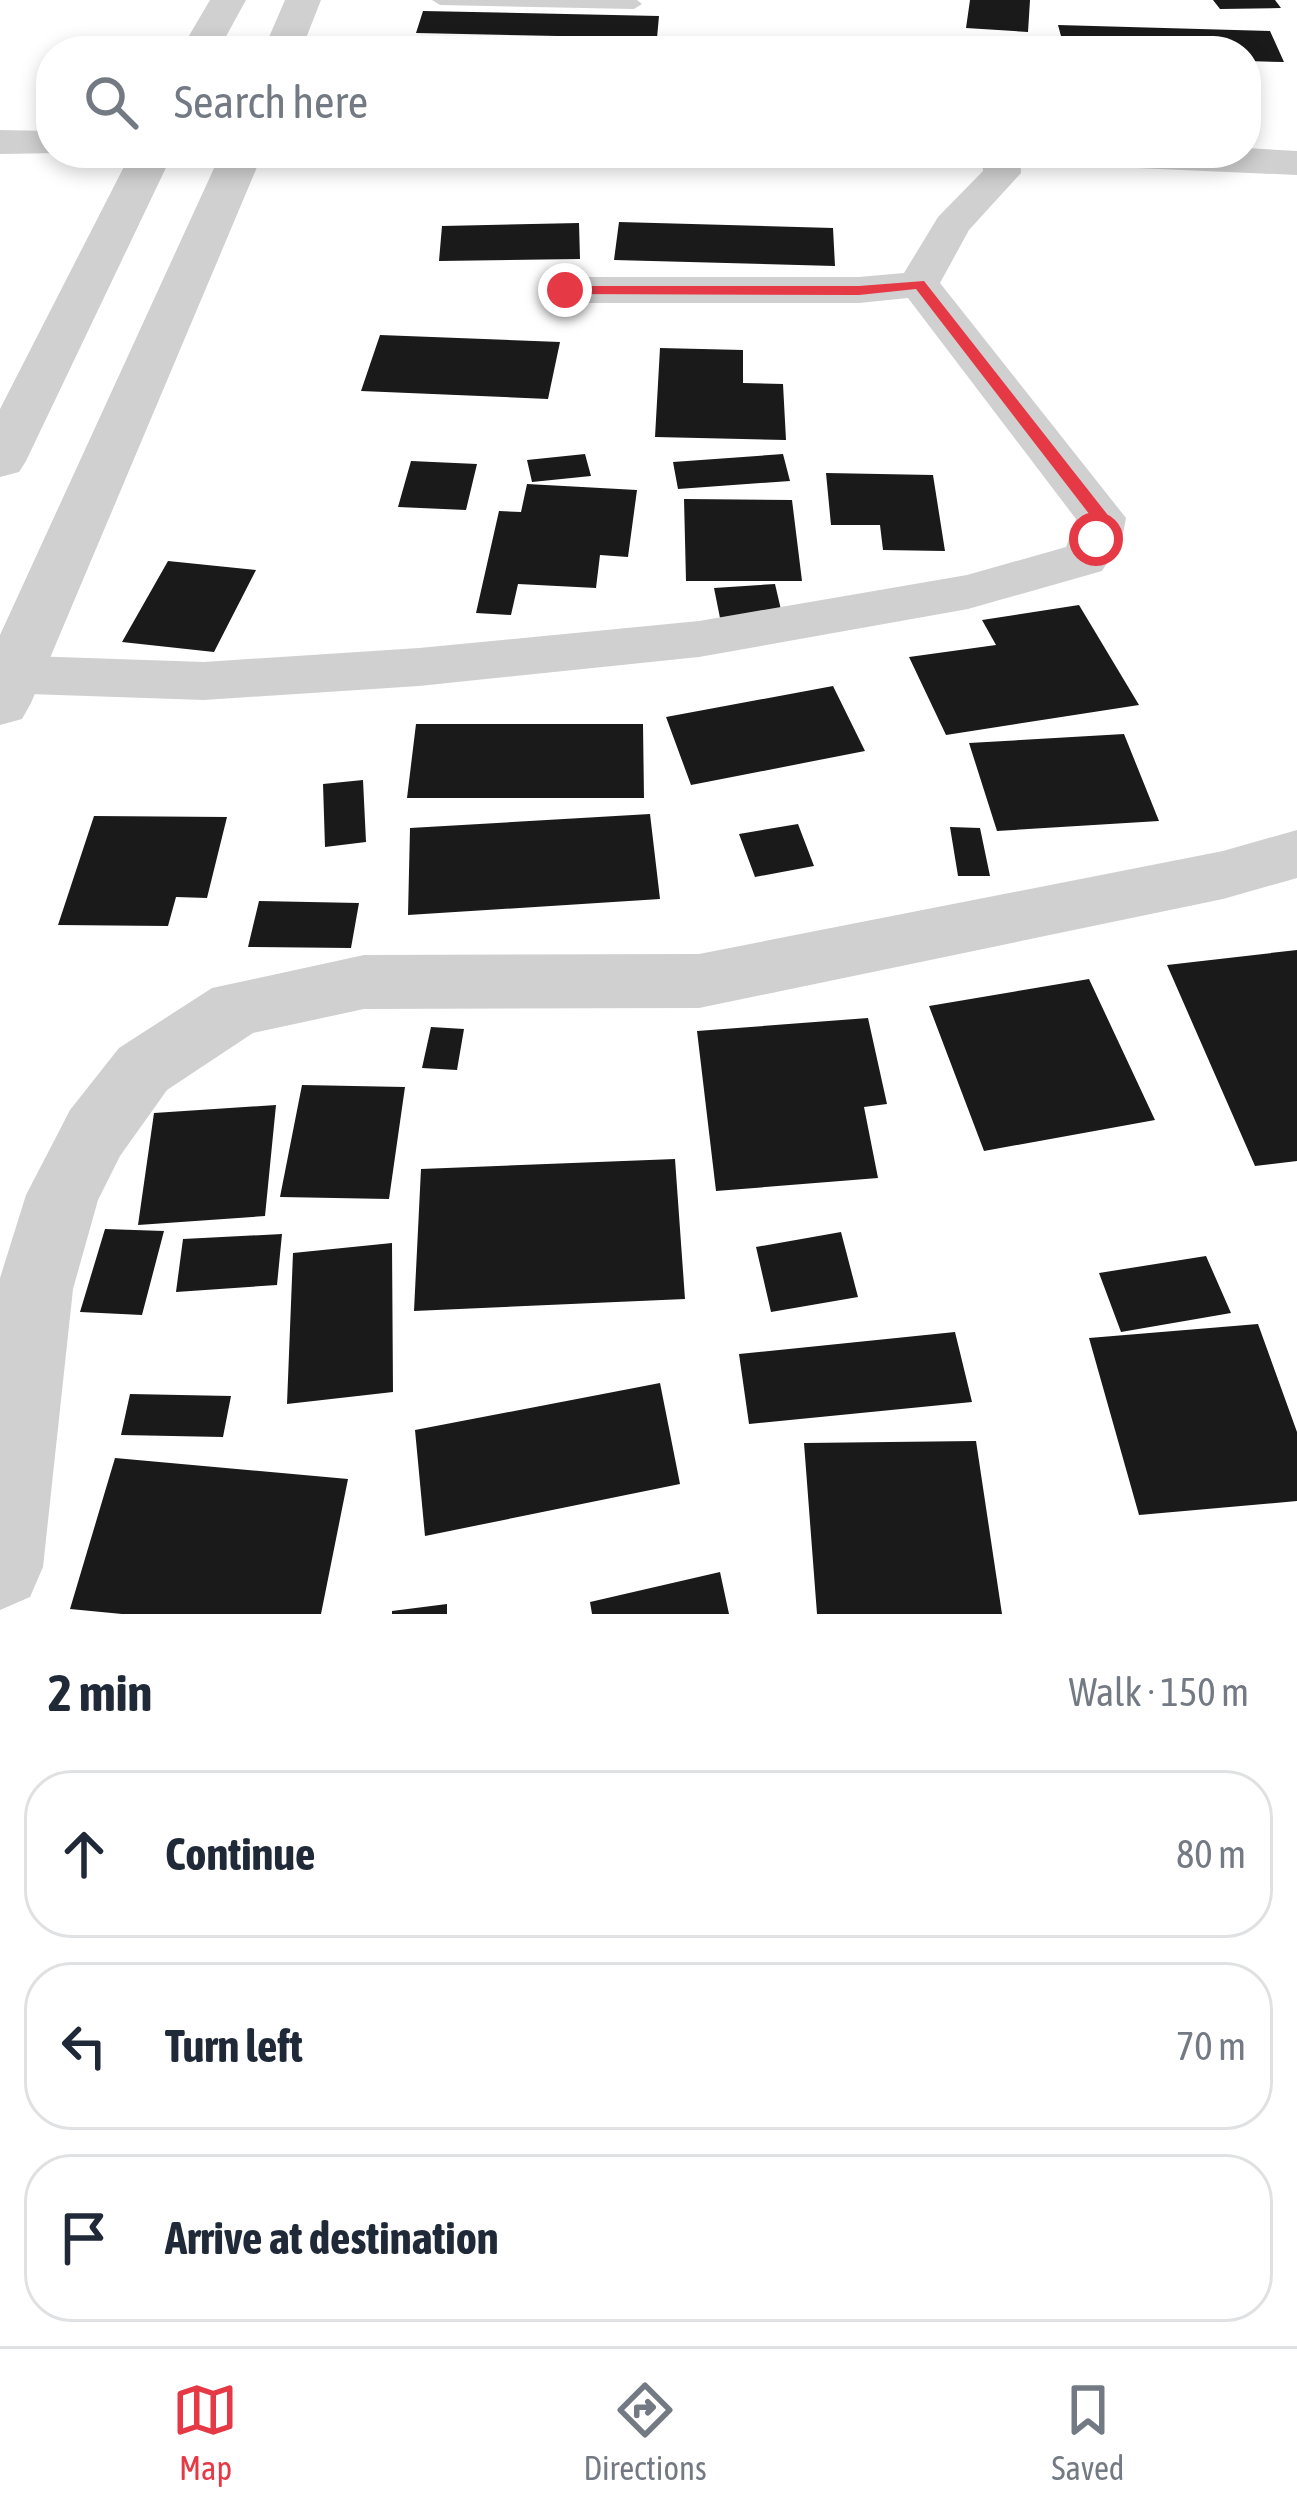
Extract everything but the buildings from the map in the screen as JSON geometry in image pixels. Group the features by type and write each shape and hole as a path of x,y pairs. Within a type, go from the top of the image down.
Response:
{"street":[{"path":"208,36 228,0"},
{"path":"288,36 303,0"},
{"path":"0,142 36,143"},
{"path":"1261,161 1297,163"},
{"path":"0,460 145,168"},
{"path":"235,168 4,684 204,681 419,667 699,639 968,592 1084,559 1101,518 919,284"},
{"path":"919,284 952,225 1002,168"},
{"path":"565,290 859,290 919,284"},
{"path":"0,1567 35,1289 63,1196 94,1133 143,1069 236,1008 364,982 699,981 1178,885 1297,854"}],"lane":[{"path":"440,0 634,4"}],"route":[{"path":"565,290 859,290 919,284 1101,518 1096,539"}]}
